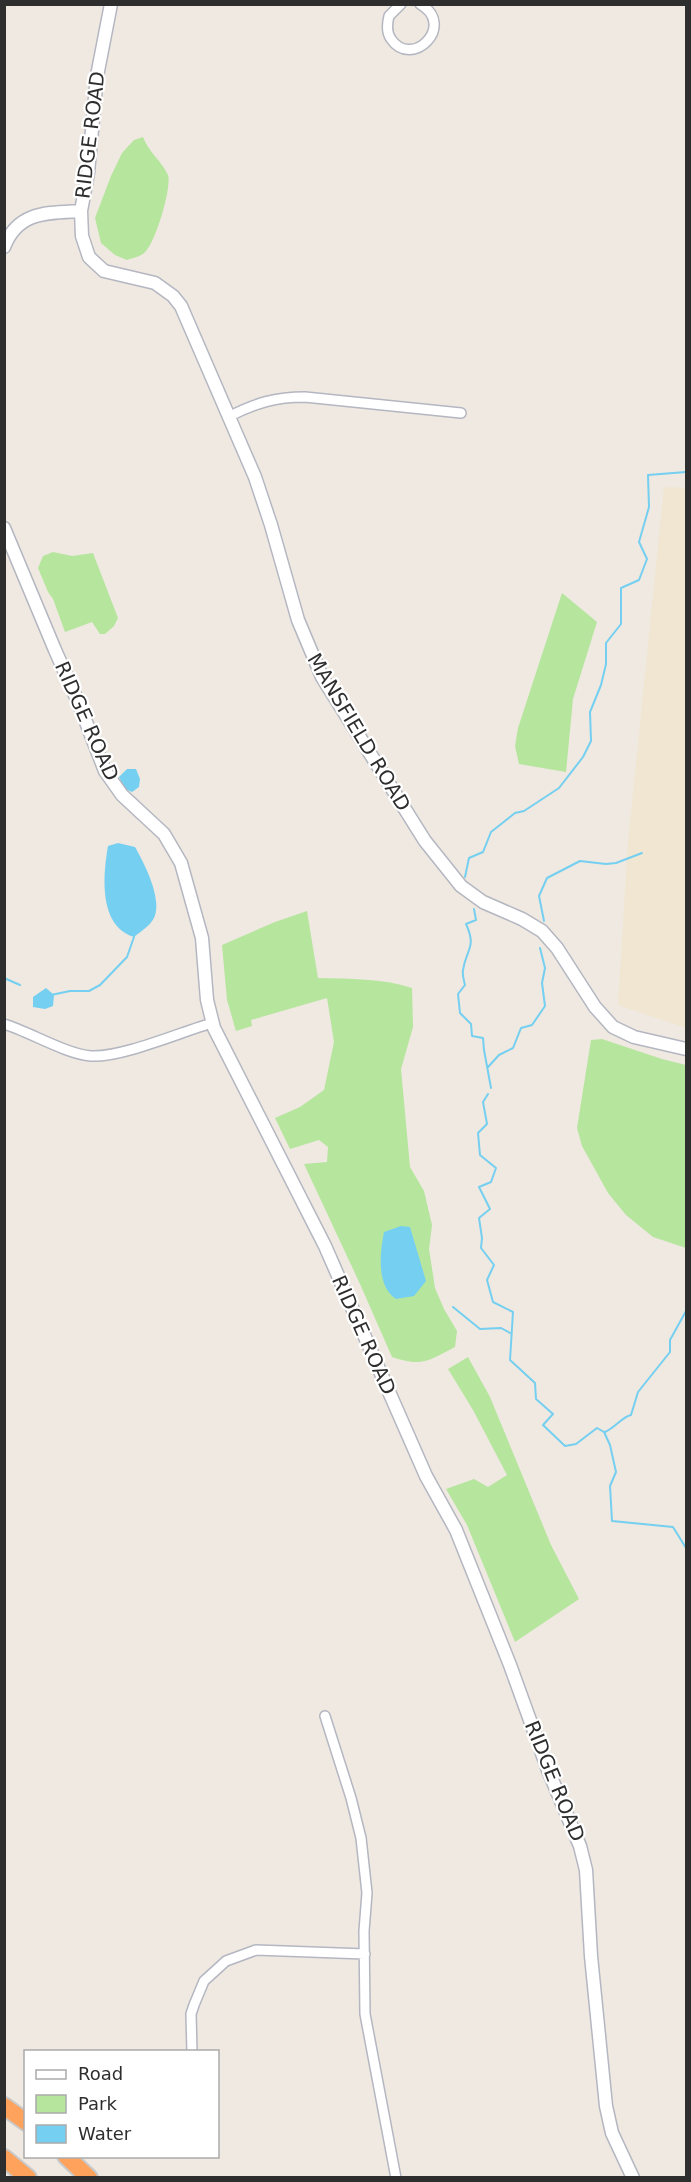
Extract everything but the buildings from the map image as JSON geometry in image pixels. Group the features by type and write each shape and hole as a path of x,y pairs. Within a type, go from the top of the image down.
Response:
{"highway":[{"path":"4,2106 24,2121"},
{"path":"4,2158 28,2178"},
{"path":"67,2158 89,2178"}],"street":[{"name":"RIDGE ROAD","path":"4,247 14,228 28,218 50,213 81,211 88,173 97,76 111,4"},
{"path":"397,6 387,21 390,37 400,47 415,49 427,42 434,28 430,12 420,4"},
{"name":"MANSFIELD ROAD","path":"81,211 82,236 86,251 94,263 114,275 155,284 173,296 188,319 262,496 298,620 312,657 322,677 437,858 472,896 542,931 557,948 595,1007 613,1027 634,1037 687,1049"},
{"path":"230,416 259,403 282,397 461,413"},
{"name":"RIDGE ROAD","path":"4,528 105,771 122,795 165,834 181,863 202,938 207,1000 212,1023 325,1246 426,1476 456,1530 510,1665 548,1770 580,1846 586,1870 591,1956 606,2106 612,2133 633,2178"},
{"path":"4,1024 91,1056 123,1051 212,1023"},
{"path":"325,1716 361,1838 367,1893 365,2014 396,2178"},
{"path":"192,2050 191,2014 204,1981 226,1962 256,1950 365,1954"}],"shaded area":[{"path":"664,487 686,488 686,1028 618,1005 628,842"}],"green space":[{"path":"143,137 148,148 168,175 169,181 165,203 153,239 144,253 127,260 115,255 101,243 95,218 122,153 134,140"},
{"path":"53,552 72,556 93,553 118,618 114,626 105,634 100,634 92,622 65,632 38,568 43,556"},
{"path":"562,593 597,622 573,699 566,772 519,764 515,746 518,728"},
{"path":"307,911 318,978 377,981 412,988 413,1027 401,1069 410,1167 424,1191 432,1225 429,1249 435,1288 457,1331 455,1347 425,1361 411,1362 392,1357 304,1164 327,1162 328,1147 319,1140 290,1149 275,1118 300,1107 324,1090 334,1042 327,998 251,1020 252,1026 236,1031 227,1000 222,945"},
{"path":"602,1039 686,1065 686,1248 653,1237 626,1215 608,1193 582,1146 577,1128 591,1040"},
{"path":"468,1357 490,1397 551,1545 579,1599 515,1642 467,1525 446,1489 474,1479 488,1487 507,1475 473,1410 448,1369"}],"water":[{"path":"127,769 136,769 140,779 139,787 132,792 125,789 119,777"},
{"path":"118,843 135,847 151,881 156,901 154,918 134,937 122,931 114,922 106,898 105,871 108,846"},
{"path":"46,988 54,995 53,1006 45,1009 33,1007 33,997"},
{"path":"401,1226 410,1227 426,1281 414,1296 396,1299 385,1286 382,1277 381,1249 384,1232"}],"waterway":[{"path":"465,877 469,858 483,852 491,832 515,813 524,811 559,788 583,757 591,741 590,712 601,685 606,664 606,643 621,624 621,588 639,580 647,559 639,542 649,507 648,475 686,472"},
{"path":"544,921 539,896 547,878 580,861 616,863 642,853"},
{"path":"474,909 476,920 466,924 471,944 464,963 465,985 458,994 460,1013 471,1024 472,1036 483,1038 491,1088"},
{"path":"51,995 70,991 89,991 100,985 127,957 134,937"},
{"path":"488,1067 499,1055 513,1048 521,1028 532,1025 545,1006 542,983 545,968 540,948"},
{"path":"4,978 20,985"},
{"path":"488,1094 483,1102 487,1124 478,1133 480,1155 496,1168 491,1182 479,1187 490,1209 479,1218 481,1248 494,1265 487,1280 493,1302 513,1312 510,1360 535,1383 536,1399 553,1414 543,1425 565,1446 576,1444 597,1428 604,1432 610,1445 616,1472 610,1486 612,1521 673,1527 686,1548"},
{"path":"453,1307 480,1329 501,1328 510,1333"},
{"path":"605,1432 631,1415 638,1392 670,1352 670,1340 686,1311"}]}
